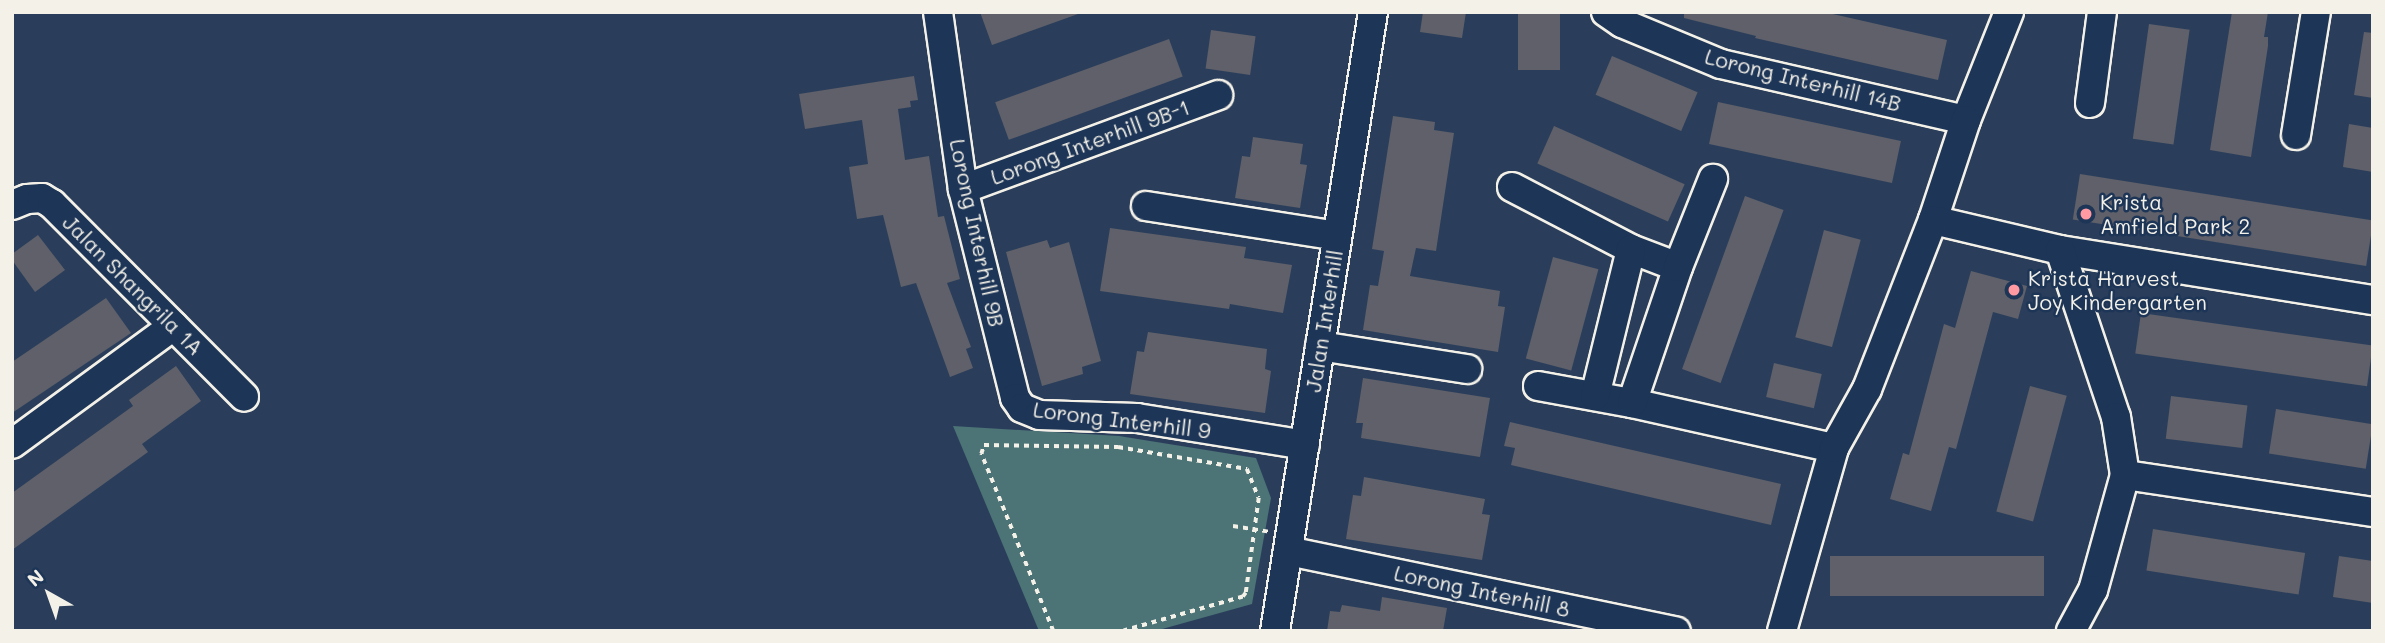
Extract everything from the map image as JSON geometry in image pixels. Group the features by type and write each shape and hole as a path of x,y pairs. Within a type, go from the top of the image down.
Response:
{"street":[{"name":"Lorong Interhill 9B","path":"938,12 963,189 1015,398 1022,408"},
{"name":"Jalan Interhill","path":"1275,631 1373,12"},
{"name":"Lorong Interhill 14B","path":"1606,12 1622,23 1721,64 1966,120"},
{"path":"1782,631 1834,448 1867,389 1933,220 1966,120 2009,12"},
{"path":"2090,103 2102,12"},
{"path":"2296,135 2316,12"},
{"name":"Lorong Interhill 9B-1","path":"963,189 1218,95"},
{"path":"1632,403 1678,267 1713,179"},
{"path":"1511,187 1631,250 1678,267"},
{"name":"Jalan Shangrila 1A","path":"12,205 27,199 42,198 52,204 244,397"},
{"path":"1146,206 1337,236"},
{"path":"1933,220 2060,250 2373,300"},
{"path":"1595,396 1631,250"},
{"path":"2060,250 2116,417 2126,475 2093,590 2071,631"},
{"path":"12,444 173,326"},
{"path":"1320,346 1467,369"},
{"path":"1538,386 1632,403 1834,448"},
{"name":"Lorong Interhill 9","path":"1022,408 1039,415 1137,418 1305,445"},
{"path":"2126,475 2373,512"},
{"name":"Lorong Interhill 8","path":"1289,543 1676,631"}],"path":[{"path":"1053,631 981,454 984,445 1118,447 1245,467 1250,472 1259,498 1246,593 1243,597 1124,631"},
{"path":"1233,526 1255,530 1289,543"}],"green space":[{"path":"953,426 1119,436 1256,458 1271,498 1252,604 1155,631 1039,631"}],"building":[{"path":"980,12 1078,12 1078,14 992,45"},
{"path":"1423,12 1466,12 1462,38 1420,32"},
{"path":"1518,12 1560,12 1560,70 1518,70"},
{"path":"1684,12 1824,12 1947,40 1938,80 1755,38 1756,36 1684,18"},
{"path":"2232,12 2268,12 2264,37 2268,37 2268,46 2251,157 2210,150"},
{"path":"2149,24 2190,30 2173,145 2133,139"},
{"path":"1211,30 1256,36 1250,75 1206,69"},
{"path":"2364,32 2373,33 2373,98 2354,95"},
{"path":"1169,39 1183,77 1009,140 995,102"},
{"path":"1612,56 1698,92 1681,131 1596,95"},
{"path":"914,76 918,100 910,101 911,107 898,109 905,160 929,156 938,217 944,216 960,279 947,283 971,347 966,349 973,368 950,377 916,283 901,287 883,215 857,219 849,167 868,164 862,120 805,129 799,94"},
{"path":"1718,102 1901,141 1892,183 1709,144"},
{"path":"1393,116 1435,122 1434,130 1454,133 1436,251 1416,248 1410,276 1500,291 1498,306 1505,307 1498,352 1363,330 1370,285 1378,286 1384,251 1372,249"},
{"path":"2349,124 2373,128 2373,172 2343,167"},
{"path":"1554,126 1685,184 1668,222 1537,163"},
{"path":"1253,137 1303,144 1300,164 1307,165 1300,208 1235,198 1242,156 1250,157"},
{"path":"2080,174 2373,220 2366,266 2073,219"},
{"path":"1745,196 1784,210 1721,383 1682,369"},
{"path":"1110,228 1246,247 1244,258 1292,265 1283,313 1230,304 1229,309 1100,291"},
{"path":"1824,230 1861,240 1832,347 1795,337"},
{"path":"38,235 65,270 35,292 12,260 12,254"},
{"path":"1047,240 1050,248 1069,242 1101,361 1082,367 1083,374 1042,386 1006,252"},
{"path":"1553,257 1598,269 1571,371 1526,358"},
{"path":"1971,271 2027,286 2018,319 1993,312 1956,449 1949,447 1931,511 1890,499 1903,453 1909,455 1944,324 1955,328"},
{"path":"106,298 131,333 12,413 12,362"},
{"path":"2141,313 2373,346 2367,386 2135,354"},
{"path":"1148,332 1267,349 1265,369 1271,371 1265,413 1130,394 1137,351 1144,352"},
{"path":"1774,363 1822,374 1814,408 1766,397"},
{"path":"176,366 201,401 142,444 148,452 12,550 12,493 133,406 129,400"},
{"path":"1363,378 1490,398 1480,457 1361,438 1363,423 1356,423"},
{"path":"2030,386 2067,396 2033,521 1996,512"},
{"path":"2171,396 2247,405 2242,448 2166,439"},
{"path":"2276,409 2373,424 2366,469 2269,453"},
{"path":"1510,422 1781,484 1771,525 1511,465 1515,448 1504,446"},
{"path":"1364,477 1485,499 1482,514 1490,515 1482,560 1346,539 1353,495 1361,496"},
{"path":"2153,529 2305,553 2299,595 2146,570"},
{"path":"1830,556 2044,556 2044,596 1830,596"},
{"path":"2339,556 2373,561 2373,603 2333,597"},
{"path":"1382,597 1447,608 1443,631 1327,631 1330,611 1340,612 1342,605 1380,611"}],"place":[{"name":"Krista Amfield Park 2","path":"2086,214"},
{"name":"Krista Harvest Joy Kindergarten","path":"2014,290"}]}
